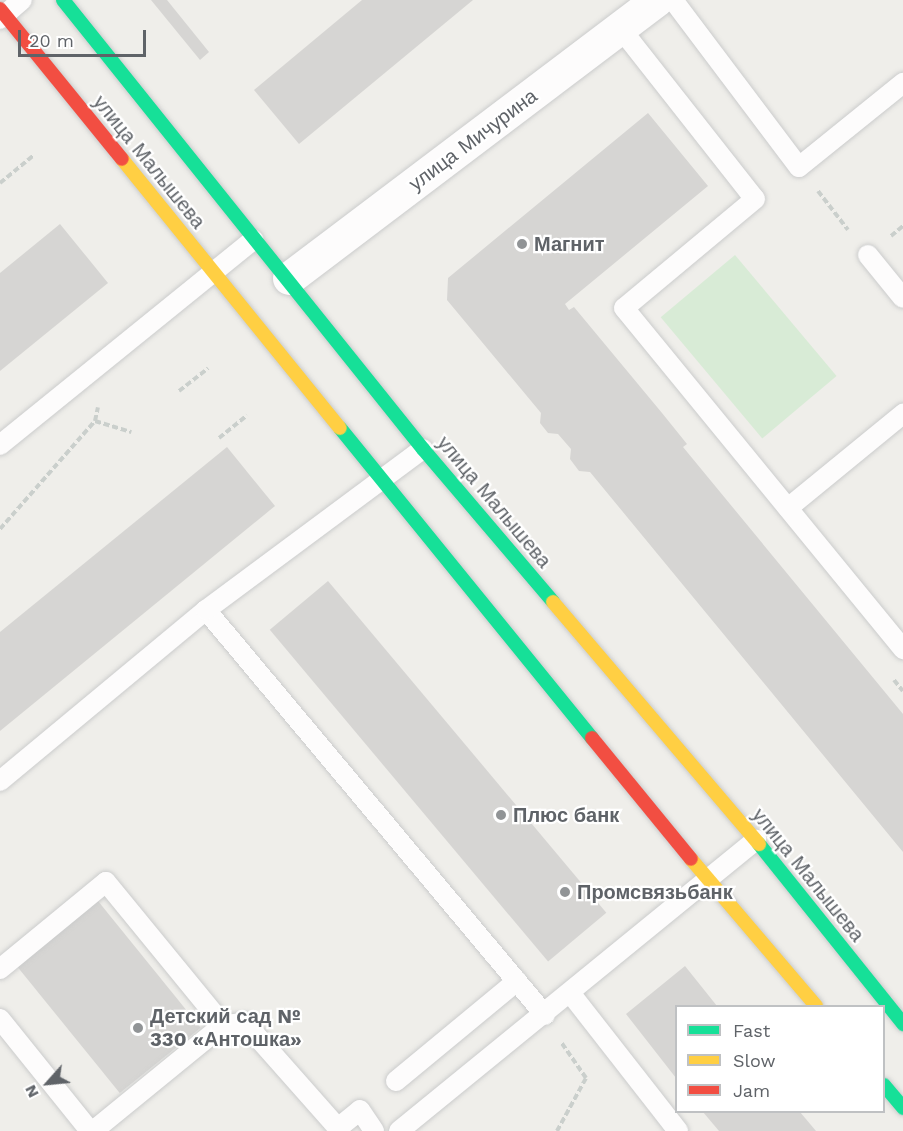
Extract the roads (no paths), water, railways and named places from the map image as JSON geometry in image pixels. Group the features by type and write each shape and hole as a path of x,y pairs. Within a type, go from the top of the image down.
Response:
{"main road":[{"name":"улица Малышева","path":"63,0 253,240 289,278 423,449 756,840 903,1024"},
{"name":"улица Малышева","path":"2,14 708,880 815,1005"},
{"path":"885,1086 903,1108"}],"street":[{"name":"улица Мичурина","path":"289,278 657,0"}],"lane":[{"path":"2,14 22,0"},
{"path":"673,0 799,167 903,83"},
{"path":"621,29 755,199 624,308 903,649"},
{"path":"0,445 113,351 253,240"},
{"path":"868,255 903,298"},
{"path":"788,508 903,414"},
{"path":"0,781 206,610 423,449"},
{"path":"206,610 545,1015"},
{"path":"399,1131 571,994 756,840"},
{"path":"0,969 106,882 223,1024"},
{"path":"396,1081 517,981"},
{"path":"571,994 678,1131"},
{"path":"0,1019 92,1131 223,1024 245,1023 338,1128 360,1110 374,1131"}],"place":[{"name":"Магнит","path":"522,244"},
{"name":"Плюс банк","path":"501,815"},
{"name":"Промсвязьбанк","path":"565,892"},
{"name":"Детский сад № 330 «Антошка»","path":"138,1028"}]}
